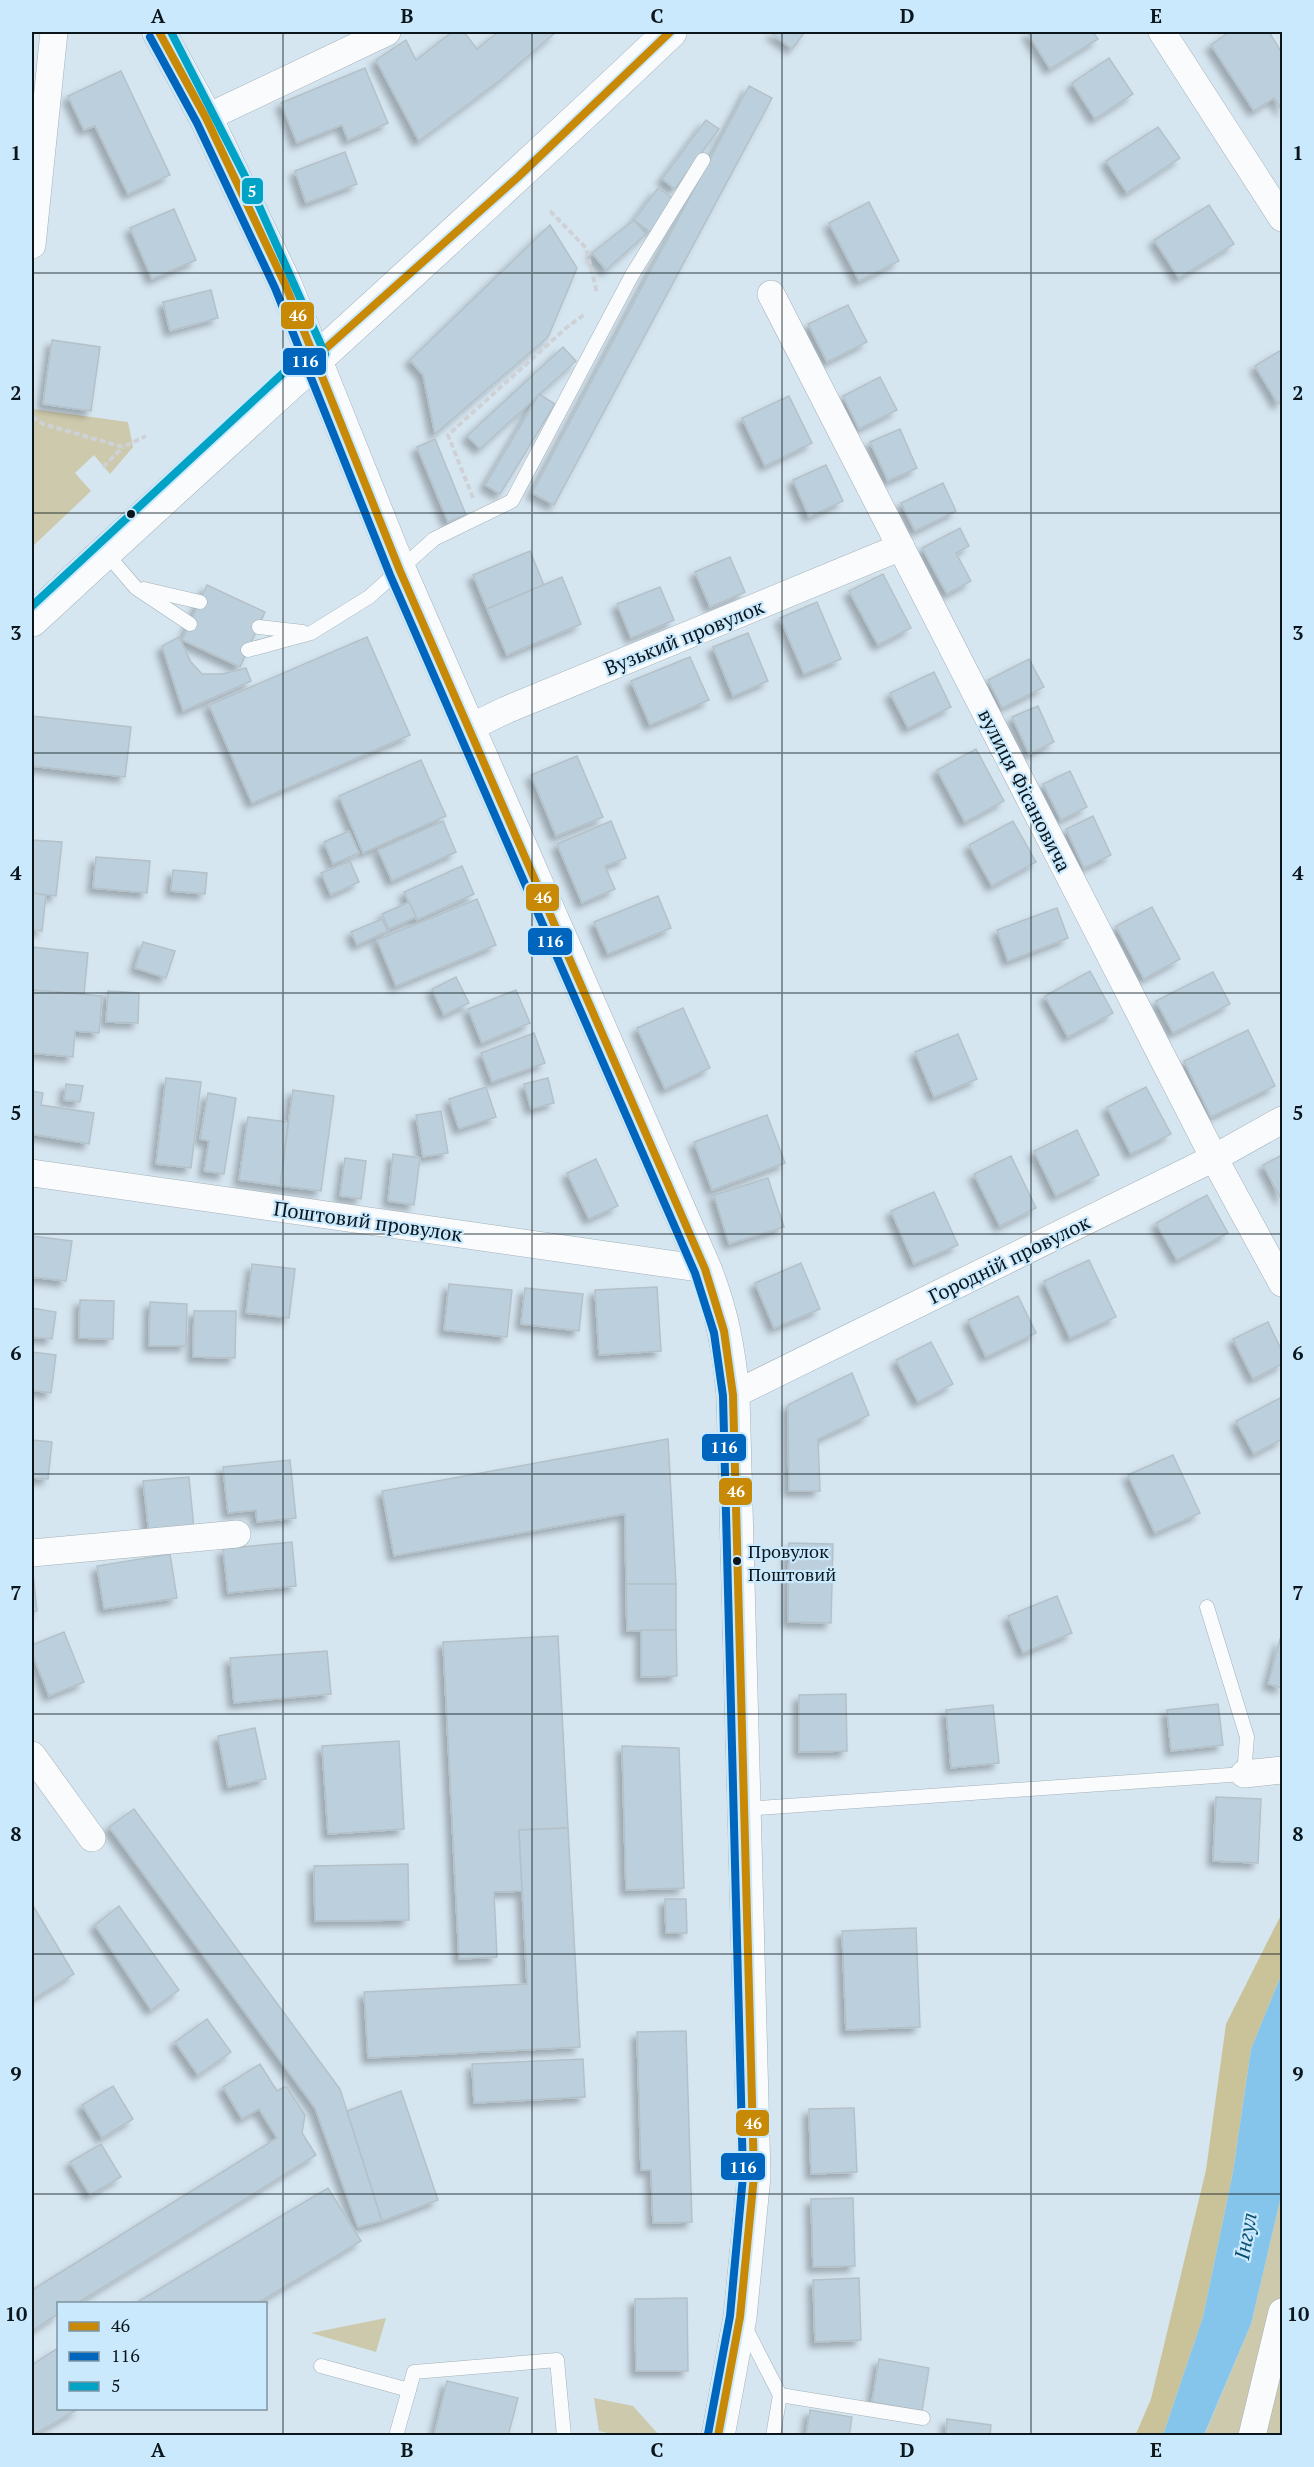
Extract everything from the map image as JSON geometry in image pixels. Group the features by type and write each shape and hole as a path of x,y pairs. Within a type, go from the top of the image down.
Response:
{"main road":[{"path":"159,32 206,118 285,284 400,572 705,1269 716,1296 729,1347 733,1395 754,2176 740,2317 718,2436"},
{"path":"32,620 315,358 518,177 670,32"}],"street":[{"path":"32,245 54,32"},
{"path":"206,118 387,32"},
{"path":"1162,32 1282,218"},
{"name":"вулиця Фісановича","path":"771,294 1214,1158 1282,1283"},
{"name":"Вузький провулок","path":"469,728 506,710 901,548"},
{"name":"Городній провулок","path":"733,1395 1214,1158 1282,1120"},
{"name":"Поштовий провулок","path":"32,1173 705,1269"},
{"path":"32,1553 237,1534"},
{"path":"32,1755 41,1787 92,1838"},
{"path":"1244,1774 1282,1770"},
{"path":"1252,2436 1282,2312"}],"lane":[{"path":"248,650 311,633 369,597 400,572 434,539 512,501 632,275 703,160"},
{"path":"105,552 136,588 190,624"},
{"path":"136,588 200,602"},
{"path":"259,627 311,633"},
{"path":"744,1809 1244,1774 1247,1737 1207,1607"},
{"path":"740,2317 780,2395 773,2436"},
{"path":"396,2436 414,2372 557,2360 564,2436"},
{"path":"321,2366 409,2390"},
{"path":"780,2395 923,2418"}],"path":[{"path":"550,211 586,248 599,304 632,275"},
{"path":"480,516 448,435 566,328 591,310"},
{"path":"32,417 43,424 123,447"},
{"path":"103,467 123,447 146,436"}],"shaded area":[{"path":"33,409 128,422 133,447 110,474 94,455 75,473 91,491 32,547"},
{"path":"1282,1913 1282,1973 1251,2049 1233,2172 1203,2317 1163,2435 1135,2436 1151,2399 1206,2170 1226,2024"},
{"path":"1282,2192 1282,2422 1279,2435 1204,2436 1251,2324"},
{"path":"386,2318 376,2352 311,2333"},
{"path":"594,2398 633,2406 659,2435 616,2435 599,2431"}],"water":[{"name":"Інгул","path":"1282,1973 1282,2192 1251,2324 1204,2435 1163,2435 1203,2317 1233,2172 1251,2049"}],"building":[{"path":"452,32 464,32 477,49 498,32 556,32 499,81 419,141 376,60 406,40 416,60"},
{"path":"772,32 805,32 792,49"},
{"path":"1027,32 1093,32 1098,39 1050,69"},
{"path":"1229,32 1269,32 1282,53 1282,111 1274,98 1254,111 1211,45"},
{"path":"1109,58 1133,94 1095,119 1072,83"},
{"path":"365,68 388,123 348,140 342,125 297,143 281,103"},
{"path":"121,71 170,175 128,194 95,126 84,130 68,96"},
{"path":"749,86 772,98 554,505 532,493"},
{"path":"706,120 719,129 675,189 662,179"},
{"path":"1158,127 1180,158 1127,193 1106,161"},
{"path":"345,152 357,184 306,203 295,171"},
{"path":"658,188 674,199 650,232 634,220"},
{"path":"869,202 899,261 859,281 829,223"},
{"path":"1209,205 1234,244 1179,278 1154,240"},
{"path":"174,209 196,260 152,279 130,228"},
{"path":"634,220 646,234 606,270 592,253"},
{"path":"550,225 577,268 548,337 435,434 423,375 410,360"},
{"path":"211,290 218,318 170,331 163,302"},
{"path":"848,305 867,342 827,362 808,324"},
{"path":"52,340 100,347 91,411 43,404"},
{"path":"563,347 576,361 480,449 467,436"},
{"path":"1281,350 1282,401 1278,404 1255,366"},
{"path":"880,377 897,410 859,429 843,396"},
{"path":"539,394 555,404 500,494 485,485"},
{"path":"789,396 812,443 765,466 742,418"},
{"path":"900,429 917,468 888,481 870,442"},
{"path":"435,439 466,515 448,522 417,447"},
{"path":"826,465 843,501 809,517 793,480"},
{"path":"943,483 956,511 915,531 901,503"},
{"path":"960,528 969,546 956,553 971,581 947,594 922,548"},
{"path":"530,551 544,585 487,609 473,575"},
{"path":"730,557 745,592 710,607 695,572"},
{"path":"883,574 911,628 878,645 849,591"},
{"path":"562,577 581,624 507,655 487,609"},
{"path":"207,585 265,612 240,667 182,640"},
{"path":"660,587 674,620 631,638 617,604"},
{"path":"817,602 841,659 804,674 780,618"},
{"path":"748,633 768,681 733,696 713,647"},
{"path":"179,637 191,662 202,674 222,674 246,668 251,681 183,711 162,646"},
{"path":"367,637 410,735 252,803 209,705"},
{"path":"690,657 709,700 650,725 631,681"},
{"path":"1029,659 1044,687 1002,708 988,680"},
{"path":"934,672 951,707 908,728 890,693"},
{"path":"1038,706 1054,742 1029,754 1012,717"},
{"path":"32,716 131,727 125,777 32,766"},
{"path":"976,749 1004,801 965,822 937,770"},
{"path":"577,756 603,817 556,836 531,775"},
{"path":"421,760 446,816 363,853 339,796"},
{"path":"1070,771 1087,807 1061,820 1043,784"},
{"path":"1093,816 1111,855 1084,868 1066,829"},
{"path":"443,821 456,852 392,881 378,850"},
{"path":"611,821 626,858 605,866 615,889 582,903 557,844"},
{"path":"1013,821 1036,862 992,886 969,845"},
{"path":"349,831 359,853 333,864 324,842"},
{"path":"32,840 62,842 56,896 32,893"},
{"path":"96,857 150,861 147,893 93,888"},
{"path":"350,861 359,882 331,895 321,873"},
{"path":"462,866 474,894 417,920 404,892"},
{"path":"173,870 207,873 205,894 171,891"},
{"path":"32,893 46,895 42,931 32,930"},
{"path":"658,896 671,928 608,954 594,922"},
{"path":"477,899 496,945 396,986 377,940"},
{"path":"409,902 416,917 389,929 382,914"},
{"path":"1152,907 1180,959 1144,979 1116,926"},
{"path":"1057,908 1068,938 1008,961 997,930"},
{"path":"382,919 388,931 357,945 351,932"},
{"path":"143,942 175,951 166,978 135,968"},
{"path":"32,947 88,953 84,994 32,990"},
{"path":"1090,971 1113,1013 1068,1037 1045,996"},
{"path":"1213,972 1230,1004 1173,1033 1156,1001"},
{"path":"456,977 469,1003 444,1015 432,989"},
{"path":"32,990 102,996 99,1033 75,1031 73,1057 32,1053"},
{"path":"516,990 530,1023 482,1043 468,1009"},
{"path":"108,991 139,993 138,1023 106,1022"},
{"path":"683,1008 710,1068 665,1089 637,1028"},
{"path":"1248,1030 1275,1086 1211,1117 1184,1061"},
{"path":"534,1033 545,1063 492,1082 481,1053"},
{"path":"958,1034 977,1079 934,1097 915,1052"},
{"path":"166,1078 201,1082 191,1168 156,1164"},
{"path":"548,1078 554,1103 531,1109 524,1084"},
{"path":"66,1084 83,1086 80,1102 64,1100"},
{"path":"486,1087 496,1117 459,1129 449,1099"},
{"path":"1146,1087 1171,1134 1131,1154 1107,1107"},
{"path":"293,1090 334,1096 321,1191 280,1186"},
{"path":"32,1091 43,1093 41,1105 94,1113 89,1144 32,1134"},
{"path":"208,1093 236,1098 224,1174 204,1171 209,1141 200,1139"},
{"path":"441,1111 448,1153 423,1157 416,1115"},
{"path":"767,1115 785,1163 712,1190 694,1142"},
{"path":"248,1117 288,1122 280,1186 239,1180"},
{"path":"1077,1130 1099,1175 1056,1196 1034,1151"},
{"path":"393,1154 420,1158 414,1205 388,1201"},
{"path":"1282,1155 1282,1198 1281,1199 1263,1165"},
{"path":"1011,1156 1036,1208 1000,1226 974,1174"},
{"path":"345,1158 366,1161 361,1199 340,1196"},
{"path":"596,1159 618,1206 589,1219 567,1173"},
{"path":"768,1178 784,1227 729,1244 714,1195"},
{"path":"934,1192 958,1245 914,1264 891,1211"},
{"path":"1207,1195 1228,1233 1177,1260 1156,1223"},
{"path":"32,1236 72,1241 66,1281 32,1277"},
{"path":"1089,1260 1116,1317 1070,1338 1044,1281"},
{"path":"801,1263 820,1309 774,1328 755,1283"},
{"path":"252,1264 295,1269 289,1318 246,1313"},
{"path":"449,1284 512,1290 507,1337 444,1330"},
{"path":"657,1287 661,1351 599,1355 595,1290"},
{"path":"525,1288 583,1294 579,1331 521,1324"},
{"path":"1018,1296 1036,1333 986,1357 968,1320"},
{"path":"80,1300 114,1301 113,1339 79,1338"},
{"path":"150,1302 187,1304 186,1346 149,1346"},
{"path":"32,1308 56,1312 52,1339 32,1337"},
{"path":"194,1311 236,1311 235,1358 193,1357"},
{"path":"1268,1322 1282,1351 1282,1364 1253,1379 1233,1339"},
{"path":"931,1342 953,1384 918,1402 896,1360"},
{"path":"32,1352 56,1355 51,1393 32,1390"},
{"path":"852,1373 869,1415 818,1439 820,1491 789,1491 788,1405"},
{"path":"1282,1397 1282,1439 1254,1454 1236,1421"},
{"path":"668,1439 676,1584 626,1584 625,1514 394,1556 382,1491"},
{"path":"32,1440 52,1442 48,1479 32,1478"},
{"path":"1173,1455 1200,1513 1155,1533 1128,1475"},
{"path":"290,1460 296,1518 257,1522 256,1510 228,1513 223,1467"},
{"path":"189,1477 194,1529 149,1533 143,1481"},
{"path":"292,1542 296,1586 228,1593 223,1549"},
{"path":"789,1543 833,1544 831,1623 788,1622"},
{"path":"170,1554 177,1598 104,1609 97,1566"},
{"path":"32,1573 37,1611 32,1612"},
{"path":"626,1584 676,1584 676,1630 627,1631"},
{"path":"1057,1596 1072,1633 1023,1653 1008,1616"},
{"path":"641,1630 676,1630 677,1676 641,1677"},
{"path":"64,1632 84,1682 49,1696 32,1653 32,1645"},
{"path":"558,1636 568,1828 519,1830 522,1891 494,1892 497,1957 459,1959 443,1642"},
{"path":"1280,1639 1282,1640 1282,1688 1268,1684"},
{"path":"327,1651 331,1694 234,1703 230,1658"},
{"path":"846,1694 847,1751 799,1752 799,1695"},
{"path":"1218,1704 1223,1745 1171,1751 1167,1710"},
{"path":"993,1705 999,1763 951,1768 946,1710"},
{"path":"255,1728 266,1779 228,1787 218,1736"},
{"path":"399,1741 404,1829 328,1834 322,1746"},
{"path":"622,1746 679,1748 684,1888 626,1890"},
{"path":"1216,1797 1261,1799 1258,1863 1213,1861"},
{"path":"134,1809 340,2089 382,2221 358,2227 315,2108 109,1827"},
{"path":"568,1828 580,2047 368,2058 364,1992 527,1984 519,1830"},
{"path":"408,1864 409,1920 315,1921 314,1866"},
{"path":"665,1899 686,1899 687,1933 666,1933"},
{"path":"32,1904 74,1974 32,2000"},
{"path":"119,1906 179,1990 151,2010 95,1925"},
{"path":"916,1928 920,2027 846,2030 842,1931"},
{"path":"207,2019 231,2052 198,2075 175,2042"},
{"path":"686,2031 692,2222 653,2223 651,2170 641,2170 637,2032"},
{"path":"583,2059 585,2097 474,2103 472,2064"},
{"path":"260,2064 277,2091 286,2086 305,2115 302,2133 316,2155 79,2302 57,2302 57,2315 32,2331 32,2290 277,2138 259,2109 242,2119 223,2087"},
{"path":"113,2086 133,2119 102,2138 82,2105"},
{"path":"401,2091 438,2200 382,2221 347,2111"},
{"path":"854,2108 857,2172 811,2174 809,2109"},
{"path":"101,2144 121,2177 90,2195 70,2162"},
{"path":"328,2188 361,2241 259,2302 137,2302"},
{"path":"853,2198 855,2266 813,2267 811,2199"},
{"path":"859,2278 861,2340 815,2342 813,2280"},
{"path":"687,2298 688,2371 636,2371 635,2299"},
{"path":"57,2349 57,2410 77,2410 32,2436 32,2365"},
{"path":"879,2359 929,2368 922,2411 872,2402"},
{"path":"447,2381 518,2398 508,2436 434,2436"},
{"path":"810,2410 852,2417 849,2436 806,2436"},
{"path":"947,2419 991,2425 990,2436 946,2436"}],"transit line":[{"name":"46","path":"159,32 206,118 285,284 400,571 705,1269 724,1331 733,1395 754,2176 740,2317 718,2436"},
{"name":"5","path":"171,32 251,188 325,354"},
{"name":"46","path":"315,358 518,177 670,32"},
{"name":"116","path":"150,37 197,123 275,288 390,575 695,1273 714,1333 723,1396 743,2176 730,2316 708,2434"},
{"name":"5","path":"32,606 308,350"}],"place":[{"name":"Провулок Поштовий","path":"737,1561"}]}
